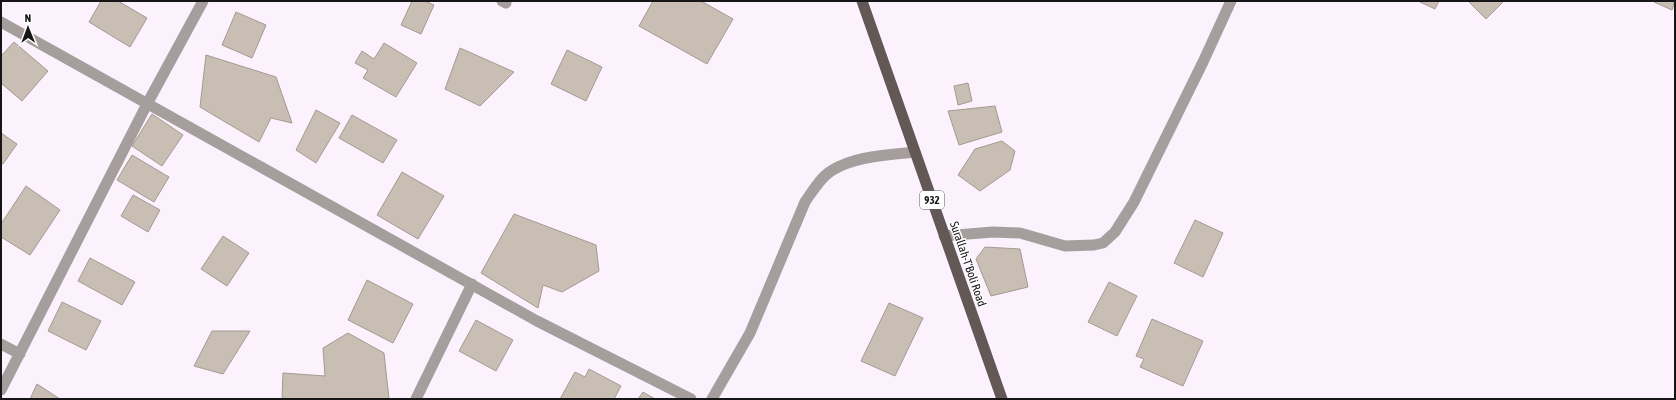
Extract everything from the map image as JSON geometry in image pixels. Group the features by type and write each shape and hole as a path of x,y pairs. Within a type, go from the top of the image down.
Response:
{"main road":[{"name":"Surallah-T'Boli Road","path":"862,1 1002,399"}],"street":[{"path":"1,390 147,104 203,1"},
{"path":"944,236 993,232 1020,233 1065,246 1094,245 1103,243 1115,232 1134,202 1203,62 1231,1"},
{"path":"1,22 537,321 691,399"},
{"path":"712,399 750,333 805,202 816,187 830,172 847,163 915,152"},
{"path":"416,399 472,284"},
{"path":"1,344 20,354"}],"building":[{"path":"101,1 118,1 147,18 130,47 89,22"},
{"path":"412,1 425,1 434,5 421,34 401,25"},
{"path":"653,1 701,1 733,19 707,64 639,26"},
{"path":"1418,1 1439,1 1435,9"},
{"path":"1468,1 1504,1 1486,19"},
{"path":"1654,1 1675,1 1672,10 1654,2"},
{"path":"236,12 266,25 252,58 222,45"},
{"path":"14,42 48,71 22,101 1,83 1,56"},
{"path":"384,43 417,63 396,97 363,78 368,70 355,63 362,51 374,59"},
{"path":"460,48 514,72 480,106 445,89"},
{"path":"567,50 602,67 586,101 551,84"},
{"path":"206,55 276,77 292,123 271,118 259,142 200,107"},
{"path":"968,83 972,101 958,105 954,86"},
{"path":"995,106 1002,132 959,145 948,111"},
{"path":"316,110 340,123 316,163 296,150"},
{"path":"152,114 183,135 162,166 132,146"},
{"path":"352,115 397,140 383,163 339,138"},
{"path":"1,133 17,144 3,164 1,163"},
{"path":"1002,141 1015,151 1010,170 980,191 958,175 975,149"},
{"path":"132,155 169,177 154,202 117,180"},
{"path":"402,172 444,196 418,239 377,215"},
{"path":"26,186 60,210 30,255 1,237 1,224"},
{"path":"133,195 160,210 148,232 121,216"},
{"path":"514,214 596,245 599,271 562,292 543,285 538,308 481,273"},
{"path":"1195,220 1223,233 1203,277 1174,263"},
{"path":"223,236 249,253 227,286 201,269"},
{"path":"985,247 1020,249 1028,287 991,296 976,259"},
{"path":"90,258 135,282 122,305 78,281"},
{"path":"367,280 413,304 393,343 348,320"},
{"path":"1109,282 1137,296 1117,336 1088,322"},
{"path":"62,302 101,321 86,350 48,331"},
{"path":"889,303 923,318 895,376 861,361"},
{"path":"1152,319 1203,341 1183,386 1140,367 1144,359 1136,356"},
{"path":"476,320 513,340 496,371 459,351"},
{"path":"212,331 250,331 223,374 194,366"},
{"path":"348,333 384,353 389,399 282,399 283,373 325,376 323,348"},
{"path":"589,369 621,386 614,399 560,399 575,372 585,377"},
{"path":"37,384 60,399 30,399"},
{"path":"643,392 655,399 638,399"}]}
